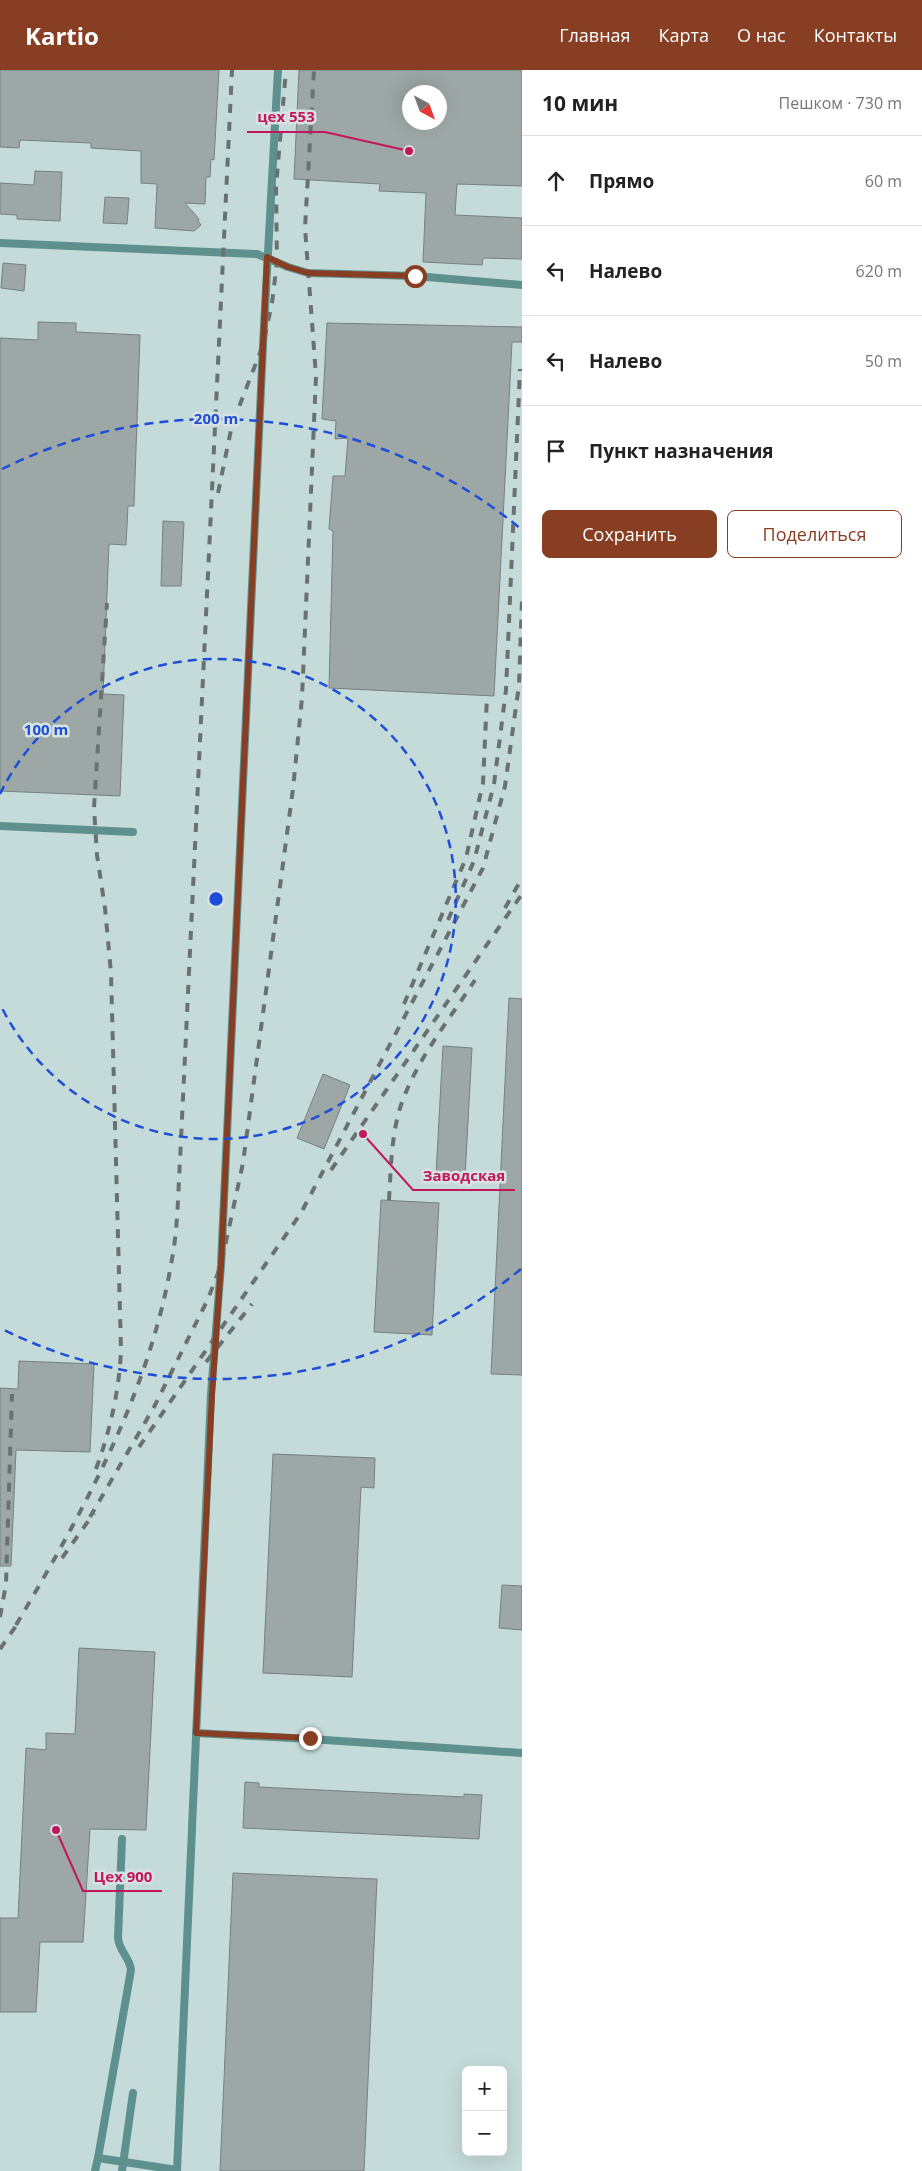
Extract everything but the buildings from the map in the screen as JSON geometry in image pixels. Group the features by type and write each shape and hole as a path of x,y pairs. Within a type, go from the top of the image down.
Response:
{"lane":[{"path":"98,2158 123,2167 177,2170 212,1394 221,1265 267,257 278,70"},
{"path":"0,243 239,253 267,257 288,267 308,273 415,276 522,285"},
{"path":"0,826 133,832"},
{"path":"196,1733 310,1738 522,1753"},
{"path":"95,2171 131,1970 128,1960 118,1946 122,1839"},
{"path":"123,2167 133,2093"}],"shaded area":[{"path":"0,70 522,70 522,2171 0,2171"}],"railway":[{"path":"16,1625 89,1494 131,1403 148,1356 162,1308 174,1247 177,1222 232,70"},
{"path":"218,493 232,425 263,345 272,303 277,262 276,187 286,70"},
{"path":"90,1517 154,1407 208,1299 221,1265 243,1163 293,789 302,698 316,376 305,228 314,70"},
{"path":"448,920 474,861 494,784 506,690 520,369"},
{"path":"139,1447 301,1213 483,868 505,786 519,685 522,599"},
{"path":"96,1469 113,1411 121,1351 111,973 105,908 97,855 94,808 107,603"},
{"path":"404,1004 466,858 483,783 487,696"},
{"path":"505,908 522,878"},
{"path":"331,1170 522,894"},
{"path":"389,1200 393,1140 401,1105 425,1056 475,980"},
{"path":"206,1362 252,1304"},
{"path":"0,1617 6,1584 12,1394"},
{"path":"62,1558 94,1513"},
{"path":"0,1649 20,1620"}],"place":[{"name":"цех 553","path":"409,151"},
{"name":"Заводская","path":"363,1134"},
{"name":"Цех 900","path":"56,1830"}],"route":[{"path":"310,1738 196,1733 215,1336 221,1265 267,257 298,271 308,273 415,276"}]}
